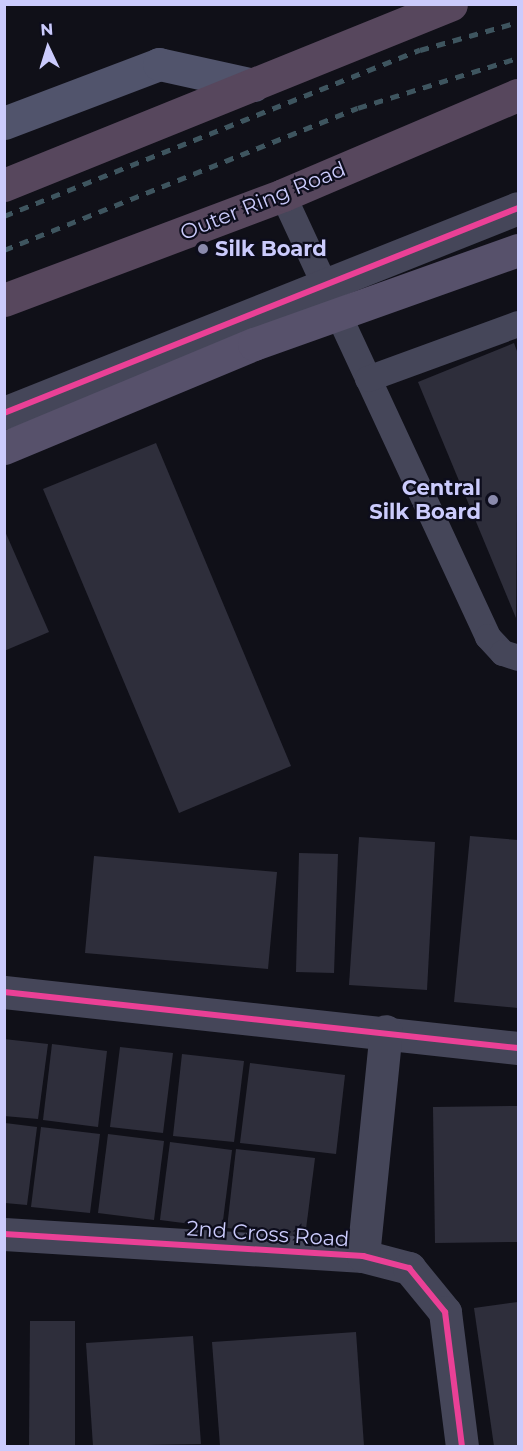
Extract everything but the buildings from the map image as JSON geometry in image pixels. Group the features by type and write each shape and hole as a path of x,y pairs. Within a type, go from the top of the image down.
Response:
{"highway":[{"path":"4,185 451,4"},
{"name":"Outer Ring Road","path":"4,300 283,195 519,95"}],"main road":[{"path":"4,448 254,344 519,250"}],"street":[{"path":"4,123 159,64 254,85"},
{"path":"4,413 328,294 519,208"},
{"path":"4,992 386,1031 519,1048"},
{"path":"363,1256 386,1031"},
{"name":"2nd Cross Road","path":"4,1234 363,1256 409,1268 445,1312 462,1446"}],"lane":[{"path":"283,195 488,637 503,653 519,658"},
{"path":"368,379 519,324"}],"railway":[{"path":"4,216 420,50 518,22"},
{"path":"4,250 358,108 518,58"}],"cycle path":[{"path":"4,413 518,208"},
{"path":"4,992 518,1048"},
{"path":"4,1234 363,1256 409,1268 445,1312 462,1446"}],"place":[{"name":"Silk Board","path":"203,249"},
{"name":"Central Silk Board","path":"493,500"}]}
